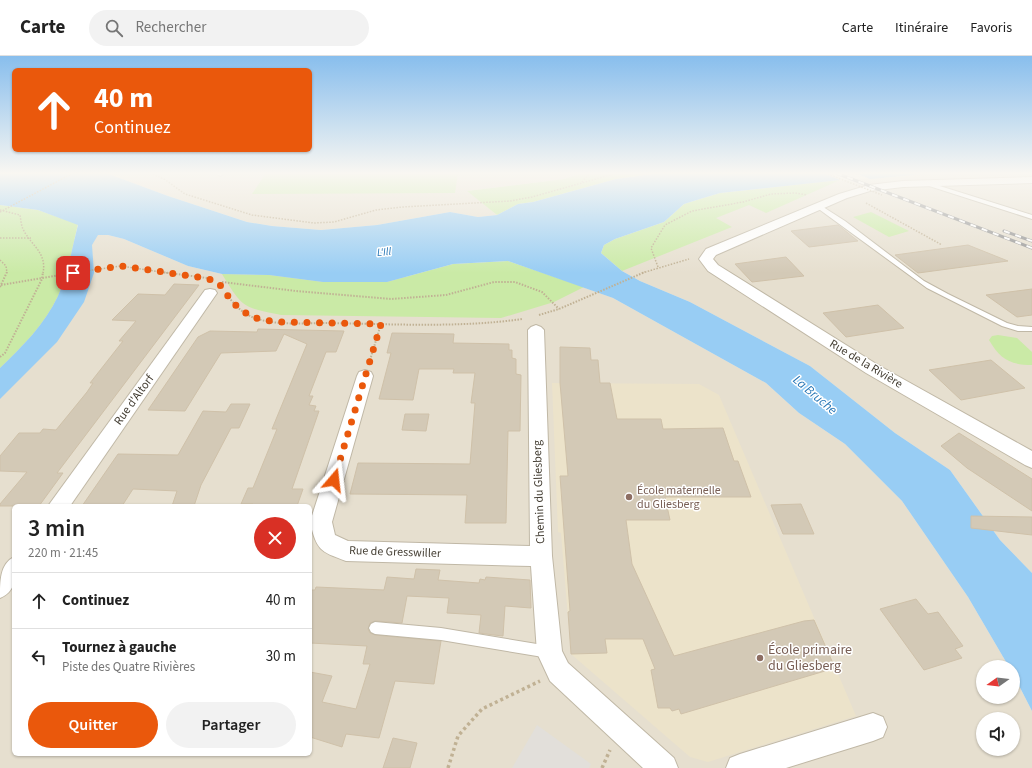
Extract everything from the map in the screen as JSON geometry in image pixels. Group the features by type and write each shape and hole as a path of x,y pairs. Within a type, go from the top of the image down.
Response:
{"street":[{"path":"706,259 711,252 817,206"},
{"name":"Rue de la Rivière","path":"706,259 714,268 872,368 1032,460"},
{"name":"Rue d'Altorf","path":"59,504 218,288"},
{"name":"Chemin du Gliesberg","path":"533,321 541,556 555,662"},
{"name":"Rue de Gresswiller","path":"365,376 321,522 326,541 346,551 541,556"},
{"path":"0,587 12,570"},
{"path":"555,662 590,700 664,768"},
{"path":"740,768 874,727"}],"lane":[{"path":"818,206 851,227 930,288 998,322 1024,330 1032,329"},
{"path":"998,206 1032,217"},
{"path":"375,628 441,634 555,662"}],"path":[{"path":"0,211 9,206"},
{"path":"224,206 252,215 314,223 334,222 376,210 416,206"},
{"path":"658,267 651,248 665,225 692,211 719,206"},
{"path":"872,206 942,245"},
{"path":"0,211 20,215 23,230 40,251 45,264 42,279 5,353 0,357"},
{"path":"0,238 31,238"},
{"path":"218,288 233,303 251,317 276,322 381,324 496,323 533,321 586,296 646,271 686,259 706,259"},
{"path":"0,260 7,268 7,275 1,286"},
{"path":"1,286 103,267 135,267 218,288 241,283 296,291 392,300 446,295 494,282 515,282 542,292 559,309"},
{"path":"365,376 381,324"},
{"path":"448,768 458,736 482,709 555,662"}],"shaded area":[{"path":"199,206 486,206 497,215 478,217 450,212 377,225 321,230 272,226 247,222"},
{"path":"722,206 1032,206 1032,573 1000,540 950,470 895,433 810,366 690,302 640,281 622,271 604,245"},
{"path":"98,235 108,235 124,239 188,266 222,274 560,279 613,298 766,383 799,413 845,444 902,501 968,597 1005,660 976,660 976,704 1020,704 1020,688 1032,711 1032,768 0,768 0,251"},
{"path":"552,383 699,384 719,395 856,716 708,762 690,757 571,654 561,533 558,532"},
{"path":"537,725 591,764 589,768 512,768"}],"green space":[{"path":"0,206 38,210 78,224 70,261 53,306 40,326 17,352 0,368"},
{"path":"486,206 514,206 497,215"},
{"path":"682,206 746,206 716,218 732,227 622,271 601,253 604,245 615,239 664,222"},
{"path":"752,206 781,206 766,213"},
{"path":"871,212 909,231 889,237 853,217"},
{"path":"508,261 584,287 554,302 501,318 281,315 251,308 239,300 222,274 269,275 323,282 387,282 453,264"},
{"path":"998,335 1017,338 1032,352 1032,365 1018,364 1006,360 997,352 989,340 992,336"}],"water":[{"path":"9,206 199,206 247,222 272,226 321,230 377,225 450,212 478,217 497,215 514,206 682,206 664,222 615,239 604,245 601,253 622,271 640,281 690,302 810,366 895,433 950,470 1000,540 1032,573 1032,711 1020,688 1020,660 1005,660 968,597 902,501 845,444 799,413 766,383 613,298 508,261 453,264 387,282 323,282 269,275 222,274 188,266 124,239 108,235 98,235 92,245 94,273 84,302 57,342 0,399 0,368 17,352 40,326 53,306 70,261 78,225 38,210"}],"building":[{"path":"838,225 858,241 809,247 791,231"},
{"path":"968,245 1008,261 918,273 895,255"},
{"path":"786,257 804,276 752,282 735,264"},
{"path":"174,284 199,285 57,473 63,473 40,504 12,504 12,506 0,506 0,504 27,472 0,471 0,456 19,433 40,433 43,429 56,430 87,392 93,383 90,383 123,341 119,341 136,321 112,320 138,294 165,295"},
{"path":"1032,289 1032,315 1017,317 986,295"},
{"path":"878,305 904,328 846,337 823,313"},
{"path":"258,329 344,331 336,352 326,352 309,396 313,396 309,405 316,406 314,411 319,411 292,489 303,489 298,504 241,504 248,488 253,488 277,429 272,429 307,344 284,334 276,351 221,353 185,411 148,410 198,337 210,331 257,332"},
{"path":"392,333 454,334 453,343 509,344 509,350 512,350 512,358 516,359 516,374 521,375 520,431 508,431 506,523 465,523 467,495 350,494 358,463 470,464 475,403 471,403 475,373 453,373 454,369 419,369 413,400 379,399 391,353 387,353"},
{"path":"560,347 590,348 591,360 598,360 600,383 610,383 617,419 661,419 663,429 723,428 734,461 738,461 751,497 665,497 670,520 626,520 632,564 674,656 804,621 814,620 835,668 681,714 679,709 672,711 670,708 658,708 651,670 655,669 643,639 605,639 607,653 571,654 568,612 570,611 560,476 568,476 560,383"},
{"path":"991,360 1025,388 961,400 929,370"},
{"path":"231,404 250,404 239,428 231,428 201,485 195,504 173,504 177,491 133,489 123,504 83,504 118,454 178,455 203,411 226,412"},
{"path":"405,414 429,414 426,431 402,430"},
{"path":"959,433 1032,479 1032,511 967,468 941,446"},
{"path":"801,504 814,534 783,534 771,505"},
{"path":"971,516 1032,517 1032,535 971,528"},
{"path":"416,569 440,570 438,580 479,583 480,579 485,580 486,577 530,580 531,608 505,606 503,636 479,633 481,615 447,613 449,598 407,596 402,623 375,621 370,623 368,629 370,633 375,635 441,641 434,684 395,681 379,738 346,734 342,747 312,738 312,672 332,676 322,702 356,709 370,664 363,664 367,646 312,643 312,590 315,590 316,587 384,590 387,577 414,579"},
{"path":"916,599 928,614 938,612 963,646 955,649 962,658 924,670 880,609"},
{"path":"393,738 417,743 410,768 383,768"}],"railway":[{"path":"923,206 1032,248"},
{"path":"1004,231 1032,241"}],"place":[{"name":"École maternelle du Gliesberg","path":"629,497"},
{"name":"École primaire du Gliesberg","path":"760,658"}],"route":[{"path":"73,273 103,267 121,266 205,278 218,282 233,303 251,317 276,322 381,324 334,480"}],"water label":[{"name":"L'Ill","path":"384,252"},
{"name":"La Bruche","path":"815,395"}]}
